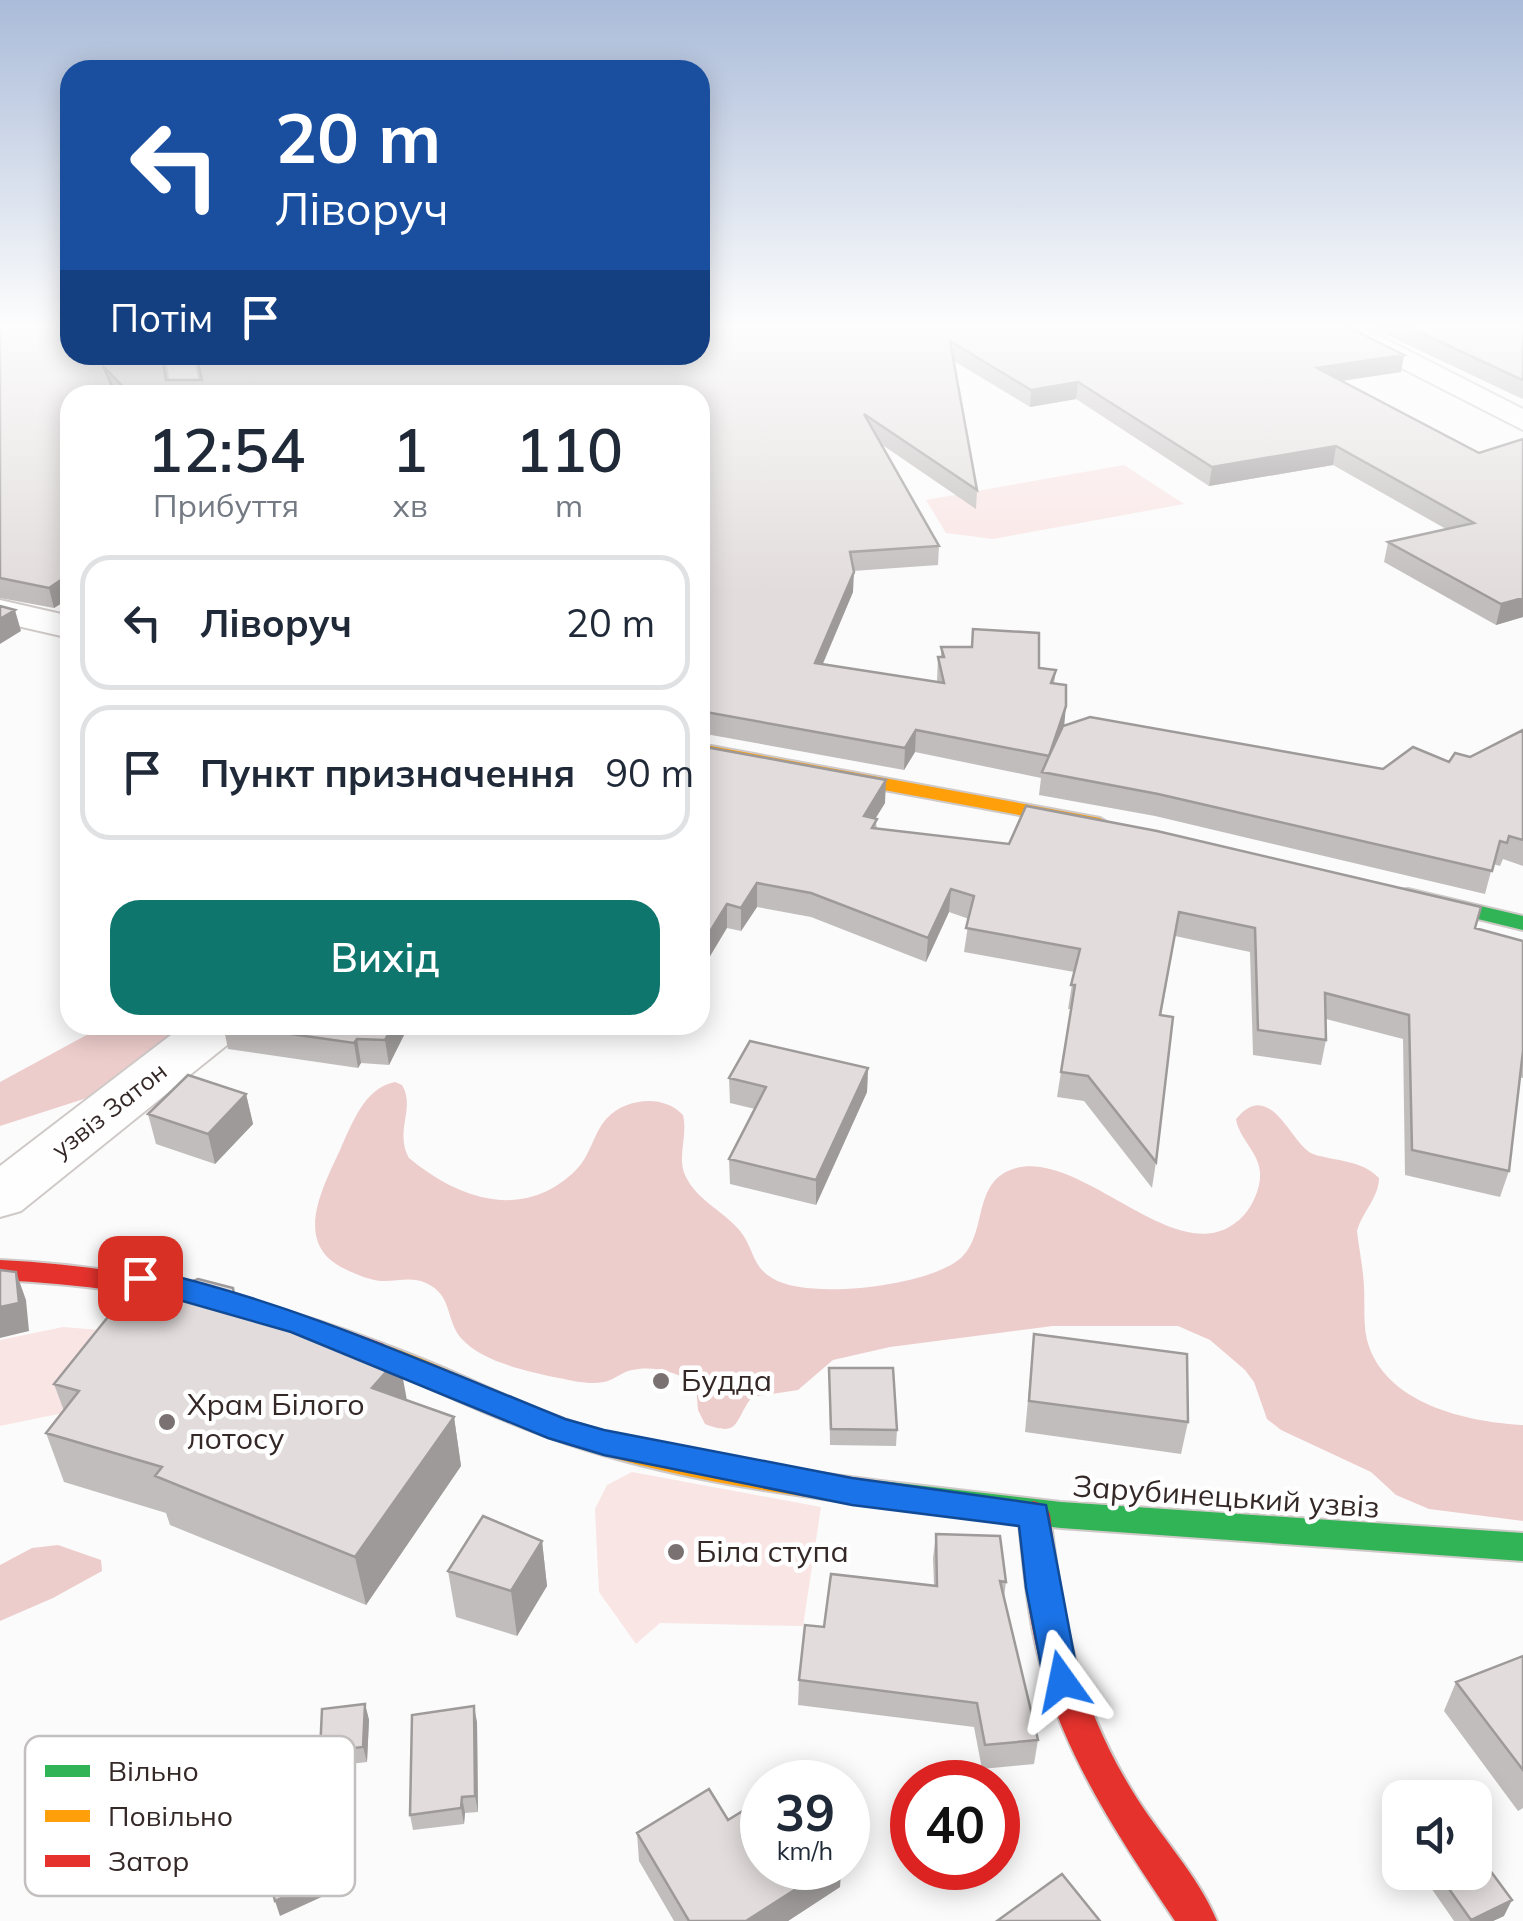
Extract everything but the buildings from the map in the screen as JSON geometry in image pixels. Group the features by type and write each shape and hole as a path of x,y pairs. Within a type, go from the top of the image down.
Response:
{"street":[{"path":"0,611 60,626"},
{"path":"710,752 1120,828"},
{"path":"1394,892 1523,924"},
{"name":"узвіз Затон","path":"0,1196 205,1035"},
{"name":"Зарубинецький узвіз","path":"0,1270 104,1274 191,1290 301,1324 559,1429 618,1446 852,1492 1034,1514 1523,1547"},
{"path":"1034,1514 1055,1654 1077,1722 1107,1785 1198,1921"}],"shaded area":[{"path":"1124,465 1184,504 993,539 946,533 926,500"},
{"path":"87,1035 181,1035 93,1096 0,1126 0,1082"},
{"path":"395,1082 402,1085 406,1094 404,1138 409,1158 449,1185 492,1199 534,1196 555,1187 580,1165 607,1118 624,1106 656,1101 675,1108 683,1115 685,1175 704,1200 736,1227 766,1274 789,1285 840,1289 925,1276 962,1257 975,1234 991,1185 1013,1169 1041,1167 1070,1176 1163,1224 1192,1233 1219,1231 1244,1215 1259,1184 1259,1165 1236,1119 1248,1108 1260,1105 1279,1117 1313,1154 1356,1164 1379,1178 1357,1231 1367,1340 1376,1362 1391,1380 1430,1405 1477,1419 1523,1425 1523,1521 1429,1509 1396,1495 1371,1472 1281,1430 1267,1419 1254,1382 1245,1370 1210,1340 1178,1326 1053,1326 890,1347 833,1360 798,1390 752,1397 735,1424 725,1429 705,1424 698,1410 696,1386 666,1371 640,1369 608,1381 587,1383 493,1360 461,1338 435,1288 414,1280 381,1281 362,1276 329,1258 319,1245 315,1231 320,1198 349,1129 367,1099"},
{"path":"63,1327 138,1333 68,1412 0,1426 0,1340"},
{"path":"632,1472 821,1507 803,1626 660,1623 636,1644 599,1592 595,1509 607,1485"},
{"path":"58,1545 101,1560 102,1571 0,1621 0,1565 32,1548"}],"traffic: fast":[{"path":"1408,895 1523,923"},
{"path":"881,1494 1061,1515 1523,1547"}],"traffic: slow":[{"path":"710,752 1100,824"},
{"path":"374,1352 522,1415 610,1445 725,1471 881,1494"}],"traffic: jam":[{"path":"0,1270 97,1277 190,1293 283,1319 374,1352"},
{"path":"1034,1514 1051,1640 1074,1714 1121,1806 1198,1921"}],"place":[{"name":"Будда","path":"661,1381"},
{"name":"Храм Білого лотосу","path":"167,1422"},
{"name":"Біла ступа","path":"676,1552"}],"route":[{"path":"140,1278 301,1324 559,1429 604,1442 852,1492 1034,1514 1042,1588 1062,1681"}]}
